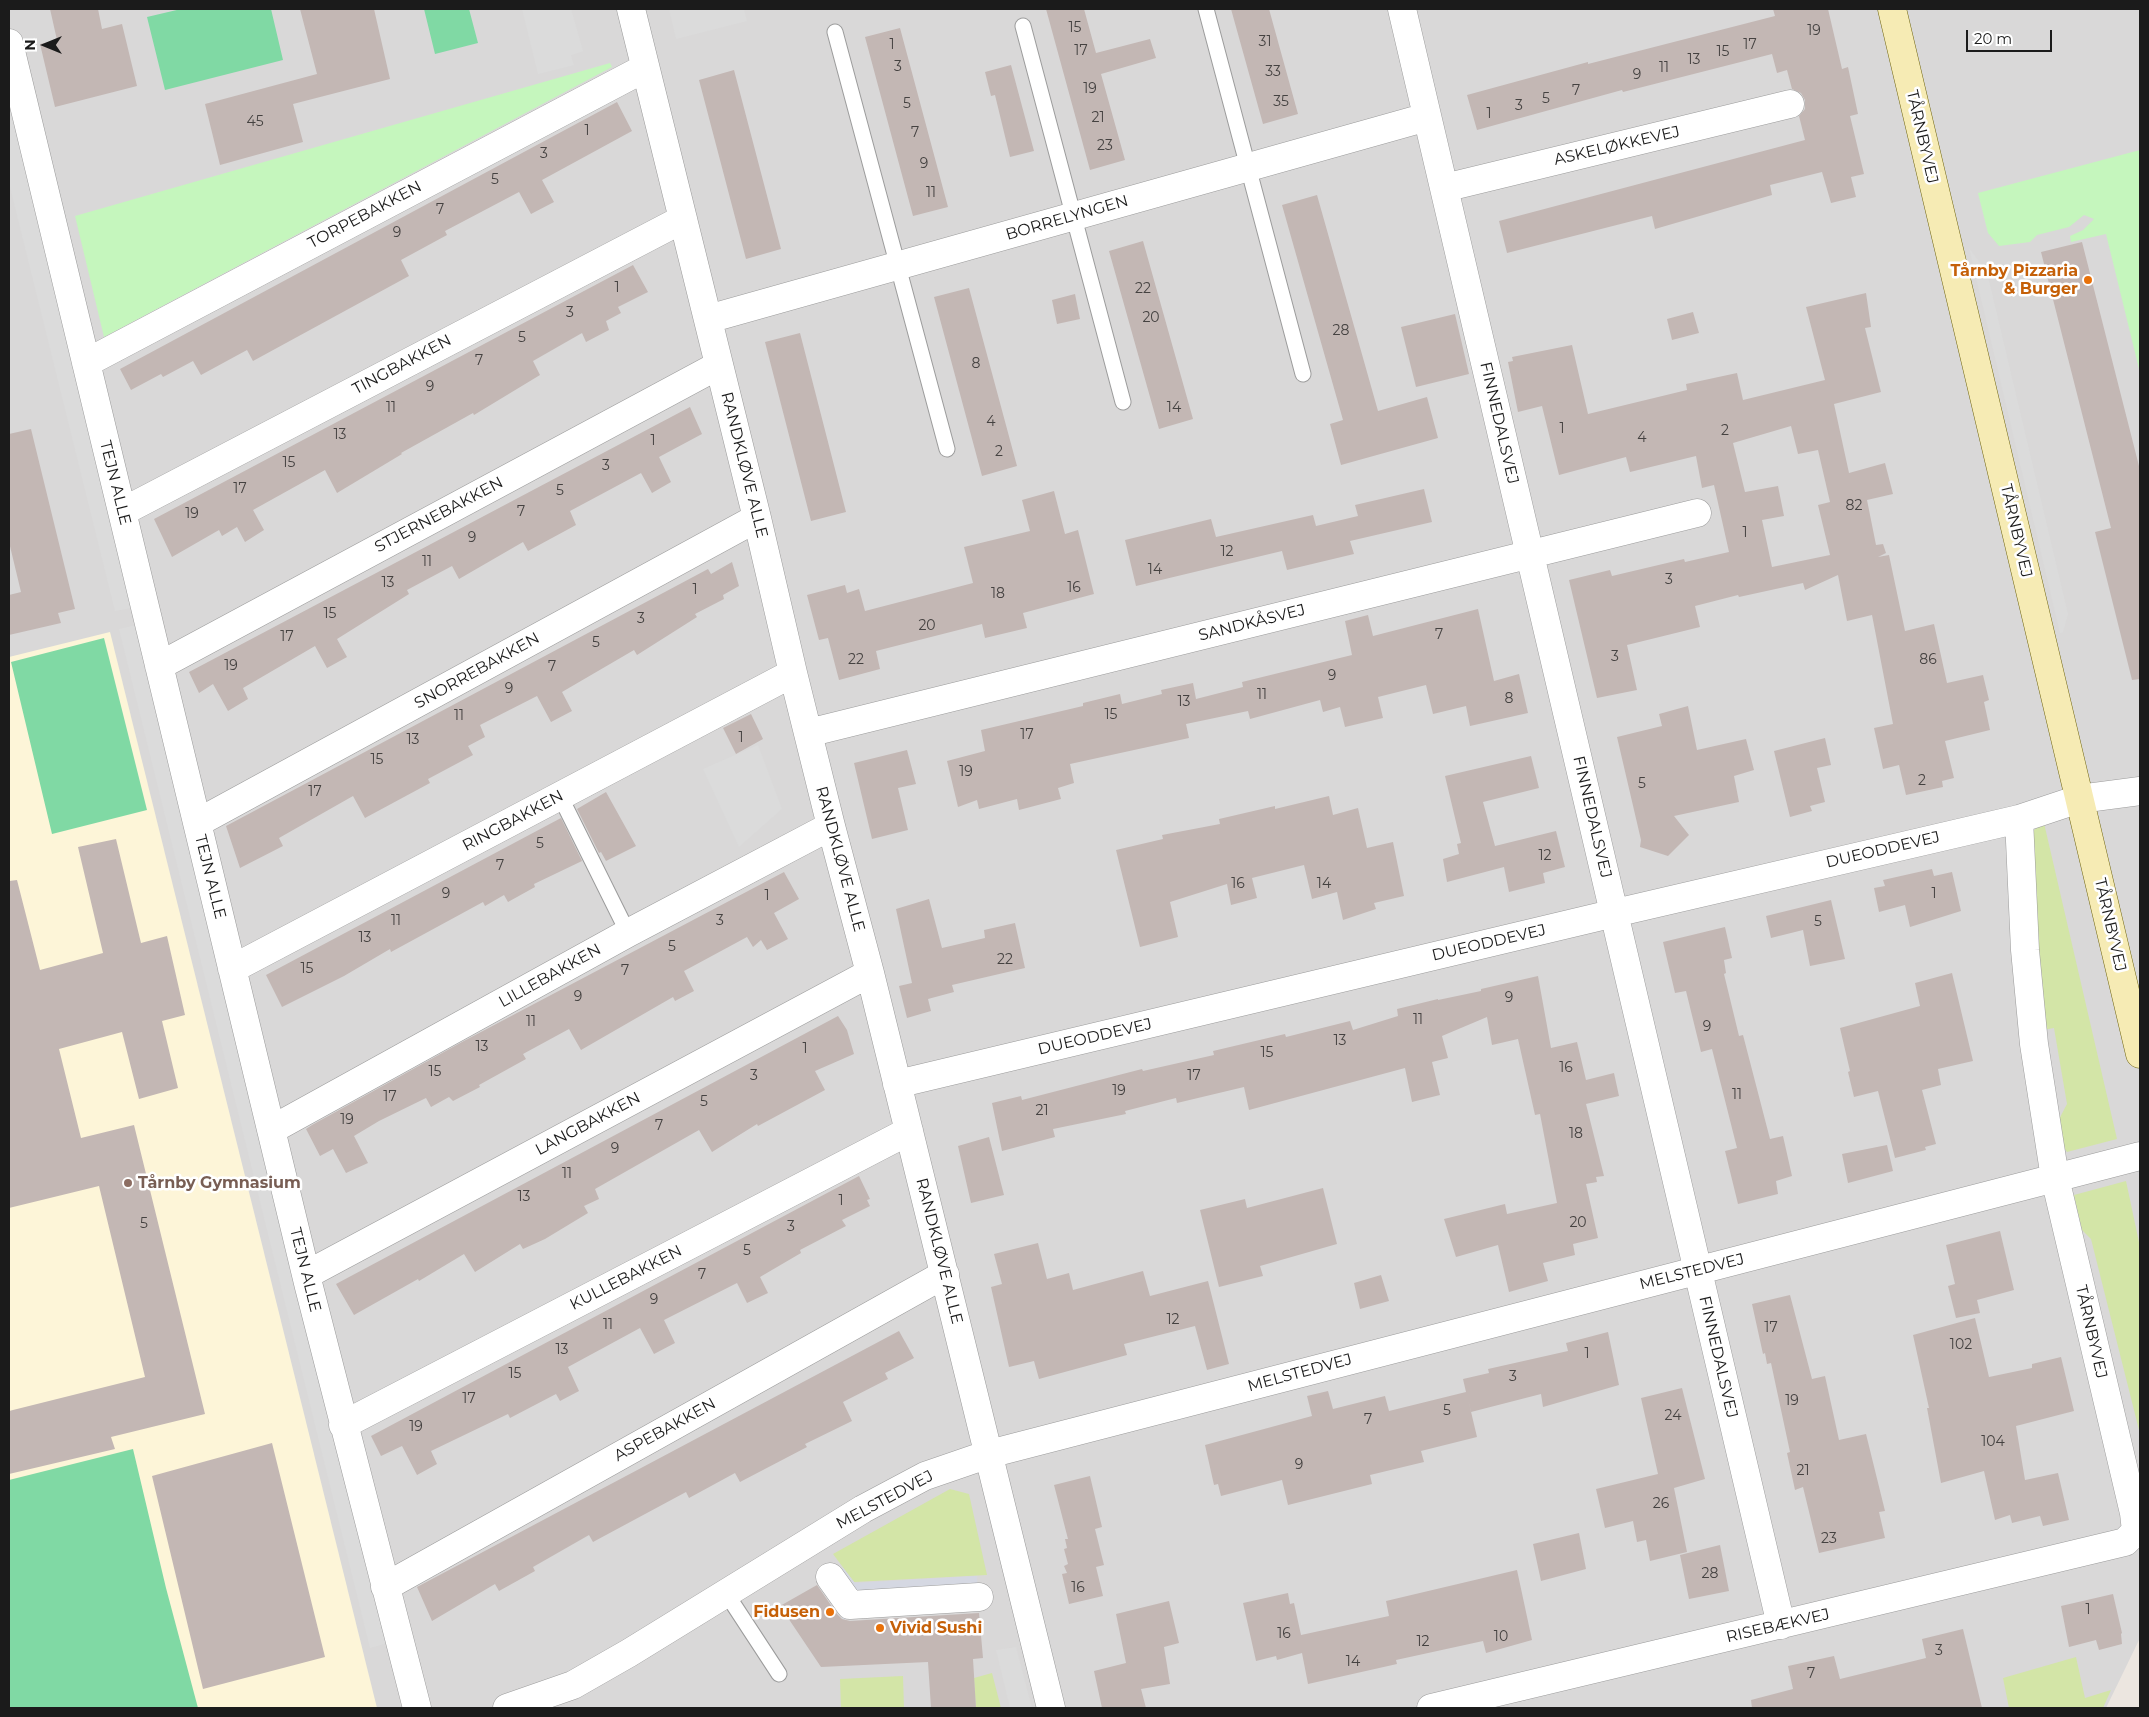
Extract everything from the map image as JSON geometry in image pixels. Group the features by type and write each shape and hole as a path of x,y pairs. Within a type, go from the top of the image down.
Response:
{"street":[{"name":"RANDKLØVE ALLE","path":"630,9 757,518 830,826 898,1084 1051,1708"},
{"name":"FINNEDALSVEJ","path":"1402,9 1781,1625"},
{"name":"TÅRNBYVEJ","path":"1892,9 2140,1054"},
{"name":"TEJN ALLE","path":"9,44 306,1275 417,1708"},
{"name":"TORPEBAKKEN","path":"86,363 645,68"},
{"name":"ASKELØKKEVEJ","path":"1444,188 1790,104"},
{"name":"BORRELYNGEN","path":"708,318 1427,118"},
{"name":"TINGBAKKEN","path":"122,512 683,218"},
{"name":"STJERNEBAKKEN","path":"159,666 719,365"},
{"name":"SANDKÅSVEJ","path":"808,733 1697,513"},
{"name":"SNORREBAKKEN","path":"197,823 757,518"},
{"name":"RINGBAKKEN","path":"232,969 793,673"},
{"name":"DUEODDEVEJ","path":"898,1084 2019,818 2079,798 2140,791"},
{"name":"TÅRNBYVEJ","path":"2019,818 2024,950 2033,1035 2055,1178 2134,1513 2136,1531 2125,1542"},
{"name":"LILLEBAKKEN","path":"271,1130 628,933 830,826"},
{"name":"LANGBAKKEN","path":"306,1275 870,973"},
{"name":"KULLEBAKKEN","path":"343,1425 909,1131"},
{"name":"MELSTEDVEJ","path":"507,1708 573,1685 629,1653 862,1509 925,1476 989,1454 2140,1156"},
{"name":"ASPEBAKKEN","path":"385,1587 945,1274"},
{"name":"RISEBÆKVEJ","path":"1431,1708 2125,1542"},
{"path":"830,1577 850,1605 979,1597"}],"lane":[{"path":"1206,9 1303,374"},
{"path":"1023,26 1123,402"},
{"path":"835,32 947,449"},
{"path":"560,796 628,933"},
{"path":"726,1593 779,1674"}],"shaded area":[{"path":"9,9 2140,9 2140,1638 2106,1708 9,1708"},
{"path":"522,9 571,9 583,51 571,55 574,65 538,74"},
{"path":"669,9 744,9 747,21 676,39"},
{"path":"9,42 154,604 115,611 9,183"},
{"path":"1969,248 1987,272 2068,614 2063,632 2060,633"},
{"path":"154,621 402,1639 370,1648 119,629"},
{"name":"Tårnby Gymnasium","path":"110,632 377,1708 9,1708 9,657"},
{"path":"758,745 782,809 739,847 703,769"},
{"path":"843,1568 855,1583 977,1576 979,1611 843,1619 820,1583"},
{"path":"1016,1647 1032,1708 1010,1708 996,1650"}],"green space":[{"path":"181,9 271,9 283,60 165,90 147,17"},
{"path":"424,9 469,9 478,43 435,54"},
{"path":"610,63 612,67 104,337 75,216"},
{"path":"2140,150 2140,373 2106,234 2071,242 2070,236 2083,230 2094,219 2084,215 2069,227 2037,235 2030,242 1999,246 1988,233 1978,193"},
{"path":"104,638 147,810 52,834 11,662"},
{"path":"2044,823 2117,1139 2067,1152 2059,1141 2057,1123 2067,1104 2054,1028 2043,1030 2031,832"},
{"path":"2126,1181 2140,1247 2140,1434 2091,1239 2082,1230 2074,1195"},
{"path":"133,1449 166,1588 198,1708 9,1708 9,1480"},
{"path":"950,1489 969,1494 987,1575 854,1582 833,1554"},
{"path":"2076,1657 2085,1698 2111,1690 2103,1708 2009,1708 2003,1678"},
{"path":"992,1673 1001,1708 976,1708 974,1678"},
{"path":"903,1676 904,1708 841,1708 840,1679"}],"building":[{"path":"50,9 98,9 102,29 122,24 137,86 55,107 40,44 57,40"},
{"path":"300,9 374,9 390,79 293,104 303,142 220,165 205,104 317,74"},
{"path":"1046,9 1084,9 1096,53 1150,39 1156,58 1101,74 1125,160 1090,170"},
{"path":"1231,9 1269,9 1298,114 1263,124"},
{"path":"1773,9 1828,9 1842,69 1848,67 1858,114 1850,116 1864,174 1851,177 1856,197 1831,203 1822,172 1770,185 1772,195 1655,229 1652,216 1507,253 1499,221 1805,140 1799,116 1805,109 1805,100 1801,93 1792,89 1787,70 1777,73 1772,54 1623,92 1622,90 1477,130 1467,95 1588,62 1588,64 1775,16"},
{"path":"900,28 948,207 913,216 865,37"},
{"path":"1011,65 1034,151 1010,157 995,95 991,96 985,72"},
{"path":"734,70 781,249 746,259 699,80"},
{"path":"617,102 632,131 542,180 554,202 531,214 519,192 445,231 447,235 401,260 409,276 253,361 247,350 201,375 193,361 163,377 161,374 131,390 120,369"},
{"path":"1317,195 1378,411 1427,397 1438,438 1341,465 1330,424 1343,420 1282,205"},
{"path":"1143,241 1193,419 1159,429 1109,251"},
{"path":"2082,242 2140,470 2140,679 2132,680 2095,532 2111,528 2041,252"},
{"path":"633,265 648,292 618,307 621,313 606,321 609,330 586,342 582,333 533,361 540,375 474,415 473,413 401,453 337,493 325,470 253,510 264,530 245,542 237,527 222,536 219,530 172,557 154,519"},
{"path":"969,288 1017,466 982,476 934,297"},
{"path":"1866,293 1871,327 1865,328 1881,392 1834,404 1849,473 1885,463 1893,494 1867,500 1876,545 1883,544 1886,553 1878,557 1889,555 1905,631 1934,624 1947,683 1983,675 1989,700 1984,702 1990,730 1945,741 1954,778 1942,781 1943,787 1906,795 1899,765 1883,769 1874,728 1893,724 1872,615 1847,621 1838,575 1805,590 1803,583 1739,597 1738,595 1695,606 1700,627 1627,645 1637,690 1597,698 1569,580 1610,570 1612,576 1684,559 1685,562 1729,552 1714,485 1702,488 1696,456 1630,472 1626,457 1559,475 1542,406 1518,412 1508,362 1513,361 1512,357 1572,345 1588,414 1687,390 1686,384 1737,373 1743,400 1825,380 1806,307","holes":["1791,426 1798,454 1818,450 1830,502 1818,505 1830,555 1772,567 1762,520 1784,516 1778,486 1745,492 1733,443"]},
{"path":"1075,294 1080,319 1057,324 1052,300"},
{"path":"1693,312 1699,333 1672,340 1667,319"},
{"path":"1455,314 1469,374 1416,387 1401,327"},
{"path":"800,333 846,512 811,521 765,342"},
{"path":"690,407 702,434 659,457 671,482 652,493 641,473 570,511 576,525 528,551 523,542 459,579 452,566 407,590 409,594 337,639 347,657 327,668 315,646 243,688 248,699 228,711 213,684 199,693 189,672"},
{"path":"31,429 75,609 58,613 61,623 9,635 9,595 21,592 9,542 9,434"},
{"path":"1424,489 1432,522 1350,541 1354,554 1287,570 1282,551 1136,586 1125,540 1211,519 1216,537 1313,515 1316,526 1358,516 1355,505"},
{"path":"1054,491 1065,534 1078,530 1094,594 1023,613 1027,628 985,638 982,624 876,651 880,669 839,680 828,638 819,640 807,595 845,585 847,593 859,589 865,611 973,583 964,547 1030,531 1022,500"},
{"path":"732,562 739,586 723,595 724,599 695,614 697,617 637,655 634,650 562,692 572,711 551,722 537,696 480,725 485,737 468,746 473,755 428,779 430,783 365,818 353,796 279,838 283,846 240,868 226,826 708,569 711,574"},
{"path":"1478,609 1494,681 1519,674 1528,713 1470,726 1466,706 1433,714 1426,685 1378,697 1383,718 1345,727 1340,707 1323,712 1320,700 1250,719 1248,711 1186,724 1189,738 1070,764 1074,783 1058,788 1061,799 1019,810 1017,799 979,809 977,800 958,807 947,761 985,751 981,730 1083,706 1083,703 1120,694 1122,704 1162,694 1161,690 1193,683 1196,699 1243,687 1242,682 1352,655 1345,621 1368,615 1373,636"},
{"path":"1688,706 1697,750 1746,739 1754,770 1734,776 1739,802 1674,816 1689,835 1668,856 1640,847 1641,840 1617,737 1662,726 1659,714"},
{"path":"751,714 763,739 736,754 723,728"},
{"path":"1825,738 1831,765 1817,768 1825,802 1810,806 1812,811 1790,817 1774,751"},
{"path":"907,750 916,784 898,788 908,830 872,839 854,763"},
{"path":"1531,756 1539,788 1483,802 1495,846 1556,831 1565,867 1543,873 1545,883 1509,892 1504,867 1447,882 1443,859 1459,854 1457,844 1461,843 1445,776"},
{"path":"606,792 636,846 606,861 601,852 599,853 577,809"},
{"path":"1329,796 1333,815 1358,808 1367,848 1393,842 1404,896 1374,903 1376,909 1343,920 1337,892 1312,899 1304,865 1252,878 1257,898 1231,905 1227,884 1170,902 1178,937 1140,947 1116,850 1163,839 1162,835 1220,824 1219,819 1275,806 1275,809"},
{"path":"561,818 582,861 534,884 535,887 508,902 504,895 485,906 483,902 391,952 390,949 344,976 282,1007 266,975"},
{"path":"116,839 141,943 167,936 185,1015 162,1021 178,1088 139,1099 122,1032 59,1049 81,1138 134,1125 205,1414 111,1437 115,1449 9,1474 9,1411 145,1377 99,1186 9,1208 9,881 17,880 40,970 103,953 78,847"},
{"path":"1932,869 1934,876 1952,872 1961,911 1910,927 1905,905 1879,912 1874,888 1885,886 1883,880"},
{"path":"784,872 799,899 774,913 788,939 767,950 761,940 753,947 747,937 684,971 694,991 675,1001 673,997 581,1050 569,1029 523,1054 526,1059 453,1101 449,1097 431,1107 426,1098 379,1121 354,1136 368,1163 346,1173 333,1149 320,1156 306,1129 312,1125 462,1042"},
{"path":"929,899 942,948 985,938 984,930 1015,923 1025,968 952,985 954,992 928,999 931,1011 907,1018 899,986 912,983 896,909"},
{"path":"1831,900 1845,959 1810,966 1803,930 1771,938 1766,916"},
{"path":"1725,927 1732,958 1724,960 1726,973 1724,974 1739,1036 1743,1035 1770,1139 1783,1136 1792,1176 1776,1181 1778,1194 1738,1204 1725,1151 1737,1148 1712,1049 1701,1052 1686,991 1675,993 1663,942"},
{"path":"1952,973 1973,1061 1938,1069 1941,1085 1922,1090 1936,1144 1925,1147 1926,1150 1895,1158 1878,1091 1854,1097 1840,1028 1920,1006 1915,983"},
{"path":"1538,976 1551,1048 1577,1042 1586,1080 1614,1073 1619,1096 1586,1104 1604,1176 1596,1177 1597,1182 1586,1184 1598,1238 1573,1244 1575,1255 1543,1263 1548,1281 1509,1292 1498,1245 1456,1257 1444,1219 1505,1204 1507,1214 1557,1203 1540,1114 1535,1115 1518,1039 1492,1045 1487,1017 1442,1036 1448,1058 1432,1062 1440,1095 1412,1102 1405,1068 1249,1110 1244,1087 1177,1103 1176,1098 1125,1111 1126,1114 1053,1129 1055,1137 1002,1151 992,1103 1021,1096 1022,1100 1142,1069 1143,1071 1214,1055 1213,1051 1285,1034 1286,1037 1350,1021 1353,1030 1398,1016 1397,1009 1481,991 1481,989"},
{"path":"838,1016 847,1030 854,1054 815,1071 825,1090 758,1126 757,1124 712,1152 699,1130 595,1189 599,1199 584,1206 588,1213 545,1239 523,1249 520,1244 475,1272 464,1254 419,1281 418,1279 354,1315 336,1284"},
{"path":"989,1137 1004,1195 971,1203 958,1146"},
{"path":"1887,1145 1893,1171 1848,1183 1842,1154"},
{"path":"859,1176 870,1199 867,1200 870,1206 842,1220 846,1226 800,1250 801,1253 760,1277 768,1293 747,1303 737,1283 664,1320 675,1343 654,1354 640,1328 568,1367 579,1391 560,1401 556,1394 510,1418 508,1414 431,1451 437,1464 417,1475 402,1446 381,1456 371,1436"},
{"path":"1323,1188 1337,1244 1260,1266 1263,1276 1219,1287 1200,1210 1245,1199 1247,1208"},
{"path":"2000,1231 2014,1290 1977,1300 1980,1313 1956,1318 1948,1286 1955,1284 1946,1245"},
{"path":"1038,1243 1047,1279 1069,1273 1073,1290 1143,1271 1150,1296 1208,1281 1229,1364 1207,1370 1195,1326 1124,1344 1127,1355 1039,1379 1034,1361 1009,1367 991,1287 1002,1284 994,1254"},
{"path":"1381,1275 1389,1301 1360,1309 1354,1283"},
{"path":"1790,1295 1812,1379 1825,1376 1839,1440 1866,1434 1885,1511 1879,1512 1885,1538 1819,1553 1803,1487 1795,1490 1787,1453 1790,1452 1771,1363 1767,1364 1765,1353 1763,1354 1752,1304"},
{"path":"1975,1318 1989,1377 2032,1368 2032,1364 2061,1357 2074,1411 2016,1426 2025,1480 2058,1473 2069,1520 2043,1526 2040,1516 2012,1523 2010,1515 1995,1520 1984,1471 1941,1483 1927,1408 1929,1408 1913,1335"},
{"path":"899,1331 914,1358 885,1373 888,1379 843,1402 852,1421 805,1444 807,1447 740,1482 735,1473 689,1498 686,1492 593,1542 589,1535 533,1567 535,1571 499,1591 495,1584 432,1621 417,1587"},
{"path":"1608,1332 1619,1385 1543,1407 1541,1394 1471,1412 1477,1437 1421,1451 1424,1462 1370,1475 1372,1484 1288,1505 1282,1480 1221,1496 1218,1484 1214,1485 1205,1445 1312,1416 1307,1396 1328,1391 1333,1409 1385,1396 1389,1411 1466,1392 1463,1379 1489,1373 1488,1369 1568,1351 1566,1343"},
{"path":"1682,1388 1705,1479 1674,1488 1687,1552 1650,1561 1646,1540 1637,1542 1633,1521 1605,1528 1596,1489 1658,1474 1641,1398"},
{"path":"272,1443 325,1657 203,1689 152,1476"},
{"path":"1090,1476 1102,1527 1095,1529 1104,1565 1096,1567 1103,1596 1069,1604 1062,1574 1067,1573 1064,1566 1068,1564 1064,1549 1067,1548 1065,1539 1068,1539 1054,1485"},
{"path":"1579,1533 1586,1569 1541,1581 1533,1544"},
{"path":"1720,1545 1729,1591 1689,1599 1680,1555"},
{"path":"1517,1570 1532,1640 1486,1653 1483,1641 1396,1660 1397,1664 1308,1684 1302,1653 1277,1660 1276,1656 1256,1661 1243,1603 1288,1593 1290,1604 1294,1603 1301,1635 1389,1616 1386,1601"},
{"path":"817,1585 837,1614 842,1619 850,1621 979,1613 983,1658 973,1659 976,1708 931,1708 928,1662 821,1667 780,1606"},
{"path":"2113,1594 2122,1633 2122,1644 2099,1650 2096,1640 2069,1647 2061,1606"},
{"path":"1169,1601 1179,1643 1164,1647 1170,1684 1141,1689 1146,1708 1102,1708 1094,1671 1126,1663 1116,1614"},
{"path":"1963,1629 1982,1708 1752,1708 1751,1700 1793,1689 1788,1666 1834,1656 1840,1679 1926,1658 1922,1639"}],"place":[{"name":"Tårnby Pizzaria & Burger","path":"2088,280"},
{"name":"Tårnby Gymnasium","path":"128,1183"},
{"name":"Fidusen","path":"830,1612"},
{"name":"Vivid Sushi","path":"880,1628"}]}
